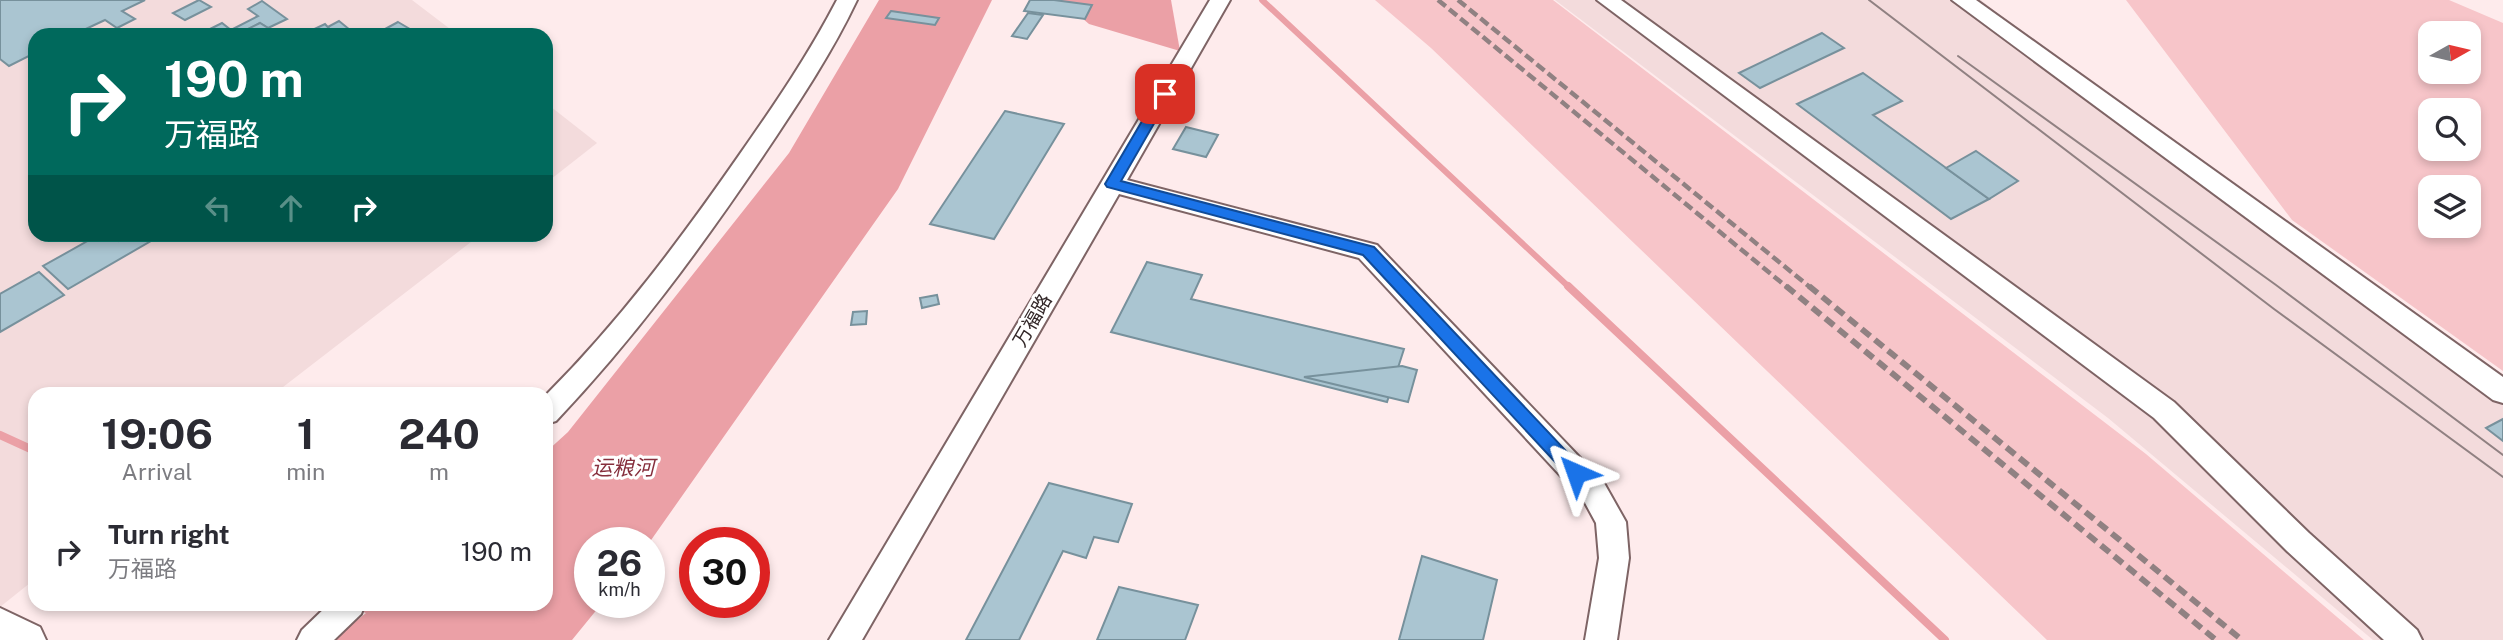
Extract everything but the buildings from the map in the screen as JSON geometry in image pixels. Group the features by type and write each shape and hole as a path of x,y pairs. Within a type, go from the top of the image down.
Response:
{"main road":[{"path":"0,626 26,640"}],"street":[{"path":"553,405 648,296 717,206 806,73 847,0"},
{"name":"万福路","path":"845,640 1220,0"},
{"path":"1607,0 2164,410 2298,542 2406,640"},
{"path":"1962,0 2503,391"},
{"path":"1112,184 1368,251 1594,492 1611,522 1614,558 1601,640"},
{"path":"313,640 343,611"}],"shaded area":[{"path":"0,0 412,0 449,28 28,28 28,242 471,242 283,387 28,387 28,585 0,607"},
{"path":"1375,0 1553,0 2146,454 2364,640 2047,640 1431,48"},
{"path":"1555,0 1981,0 2031,41 2503,378 2503,640 2373,640 2108,418"},
{"path":"2126,0 2449,0 2503,23 2503,371 2292,220"},
{"path":"553,108 597,143 553,178"}],"water":[{"name":"运粮河","path":"879,0 992,0 898,189 660,527 574,527 574,618 590,618 572,640 333,640 368,611 553,611 553,446 568,432 789,153"},
{"path":"1061,0 1171,0 1180,51 1089,24"}],"waterway":[{"path":"1262,0 1570,288"},
{"path":"1568,286 1945,640"},
{"path":"0,435 28,448"},
{"path":"370,611 378,615"}],"tram line":[{"path":"1869,0 2274,309 2503,477"},
{"path":"1958,56 2276,285 2503,455"}],"railway":[{"path":"1438,0 1788,288"},
{"path":"1458,0 1811,288"},
{"path":"1786,286 2216,640"},
{"path":"1809,286 2242,640"}],"route":[{"path":"1165,94 1112,184 1368,251 1576,473"}]}
